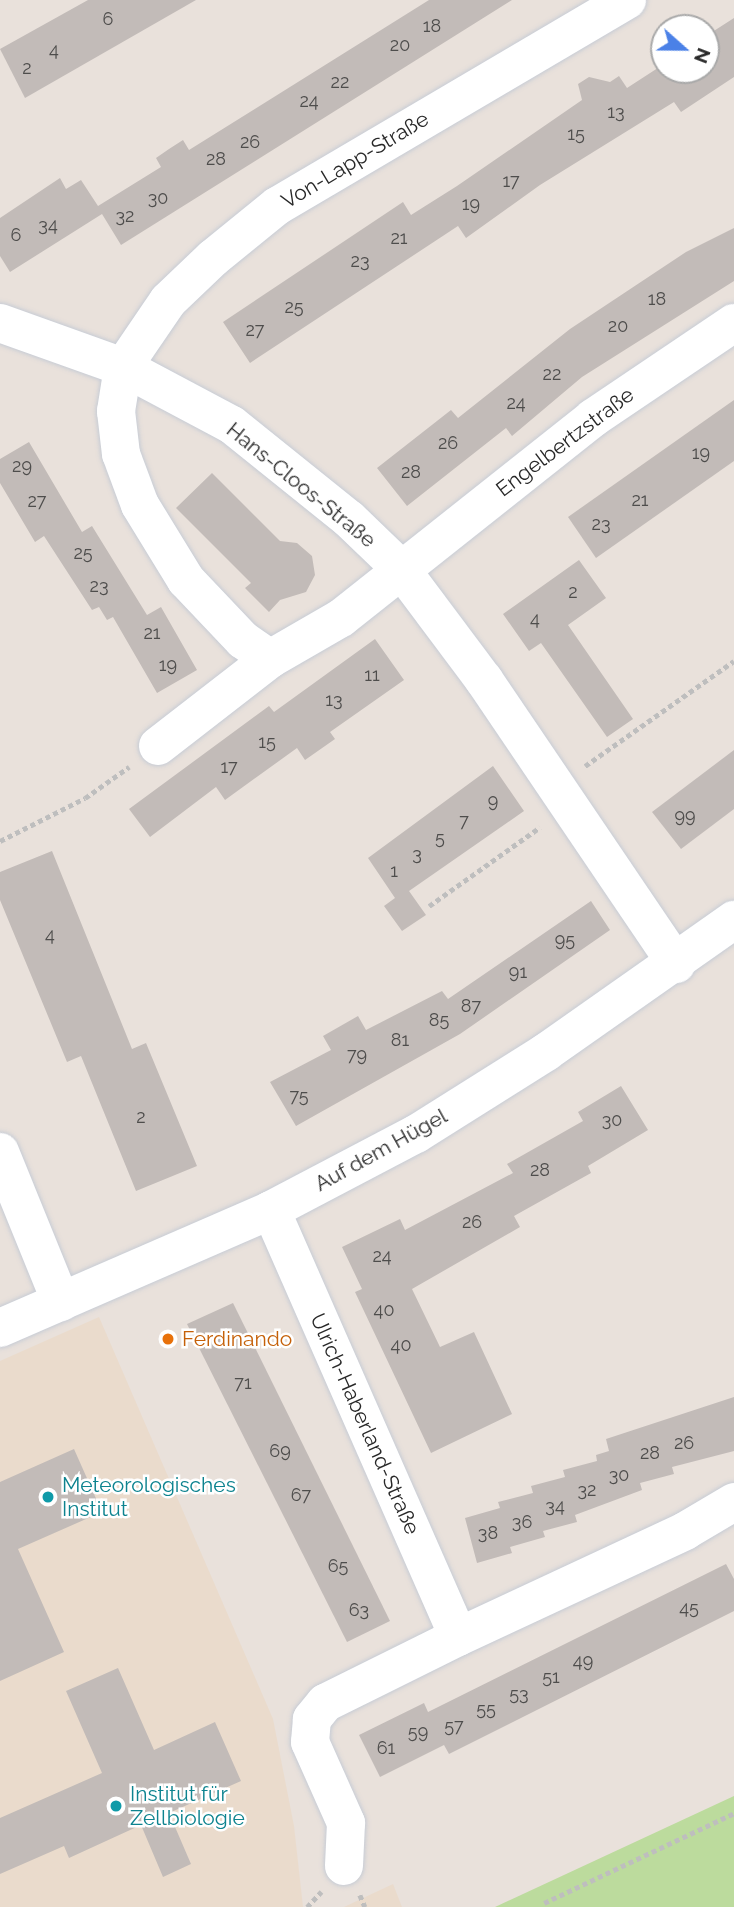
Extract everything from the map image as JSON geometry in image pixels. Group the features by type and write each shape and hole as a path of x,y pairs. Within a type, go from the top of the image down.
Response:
{"street":[{"name":"Von-Lapp-Straße","path":"122,367 168,302 277,206 627,0"},
{"name":"Hans-Cloos-Straße","path":"0,323 122,367 232,425 349,519 401,569 562,796 676,964"},
{"name":"Engelbertzstraße","path":"401,569 593,418 734,323"},
{"path":"122,367 116,411 121,454 140,505 186,580 243,640 270,659"},
{"path":"158,746 270,659 341,618 401,569"},
{"name":"Auf dem Hügel","path":"0,1328 271,1210 416,1134 676,964 734,919"},
{"path":"0,1152 61,1302"},
{"name":"Ulrich-Haberland-Straße","path":"271,1210 458,1637"},
{"path":"344,1866 346,1824 310,1742 312,1719 325,1703 458,1637 685,1531 734,1502"}],"path":[{"path":"429,906 562,796 734,662"},
{"path":"0,841 97,790"},
{"path":"544,1903 734,1813"}],"shaded area":[{"path":"99,1317 273,1719 294,1826 303,1907 0,1907 0,1361"},
{"path":"393,1884 402,1907 344,1907"}],"green space":[{"path":"734,1796 734,1907 495,1907"}],"building":[{"path":"88,0 196,0 25,98 0,49"},
{"path":"429,0 512,0 121,245 102,214 10,272 0,256 0,218 60,178 66,189 81,180 98,206 161,167 156,158 183,140 189,150"},
{"path":"734,18 734,77 681,112 674,102 540,185 466,238 458,226 250,363 223,322 403,202 411,215 457,186 582,100 578,84 589,77 610,82 619,76 627,88 650,73 650,84 720,84 720,27"},
{"path":"734,228 734,281 582,377 512,436 506,428 407,506 377,468 451,410 458,418 570,329 686,252"},
{"path":"734,400 734,461 596,558 568,517"},
{"path":"29,442 82,532 92,526 147,615 161,607 197,670 157,693 113,617 107,620 99,607 92,610 44,536 35,542 0,483 0,459"},
{"path":"212,473 280,541 297,543 312,556 315,575 306,592 280,600 269,612 245,588 251,583 176,508"},
{"path":"579,560 606,598 568,625 633,719 607,737 541,643 529,651 503,614"},
{"path":"375,639 404,680 330,732 335,739 305,760 297,748 225,800 216,787 150,837 129,809 269,706 274,712"},
{"path":"734,750 734,809 681,849 652,812"},
{"path":"493,766 524,811 409,891 426,915 402,931 384,906 395,898 368,858"},
{"path":"52,851 132,1049 146,1043 197,1166 136,1191 81,1056 67,1062 0,900 0,872"},
{"path":"591,901 610,930 460,1034 296,1126 270,1082 331,1050 323,1036 358,1016 366,1030 442,991 448,999"},
{"path":"621,1086 648,1130 588,1166 591,1173 514,1216 520,1227 412,1289 440,1347 474,1332 512,1414 431,1453 355,1292 362,1289 342,1247 400,1219 405,1230 513,1173 507,1164 583,1121 578,1112"},
{"path":"233,1303 390,1621 347,1642 187,1324"},
{"path":"734,1397 734,1451 672,1467 674,1474 640,1483 642,1490 575,1515 577,1522 543,1531 545,1537 510,1547 512,1553 477,1563 465,1518 500,1508 498,1502 533,1493 531,1486 565,1477 563,1470 597,1461 596,1455 609,1451 606,1439"},
{"path":"74,1449 102,1512 18,1549 64,1652 0,1681 0,1482"},
{"path":"726,1564 734,1579 734,1611 449,1754 444,1745 380,1777 359,1735 424,1703 428,1712"},
{"name":"Institut für Zellbiologie","path":"118,1668 154,1750 215,1722 241,1781 169,1813 191,1864 163,1877 141,1825 69,1858 64,1846 0,1874 0,1818 102,1773 66,1691"}],"place":[{"name":"Ferdinando","path":"168,1339"},
{"name":"Meteorologisches Institut","path":"48,1497"},
{"name":"Institut für Zellbiologie","path":"116,1806"}]}
